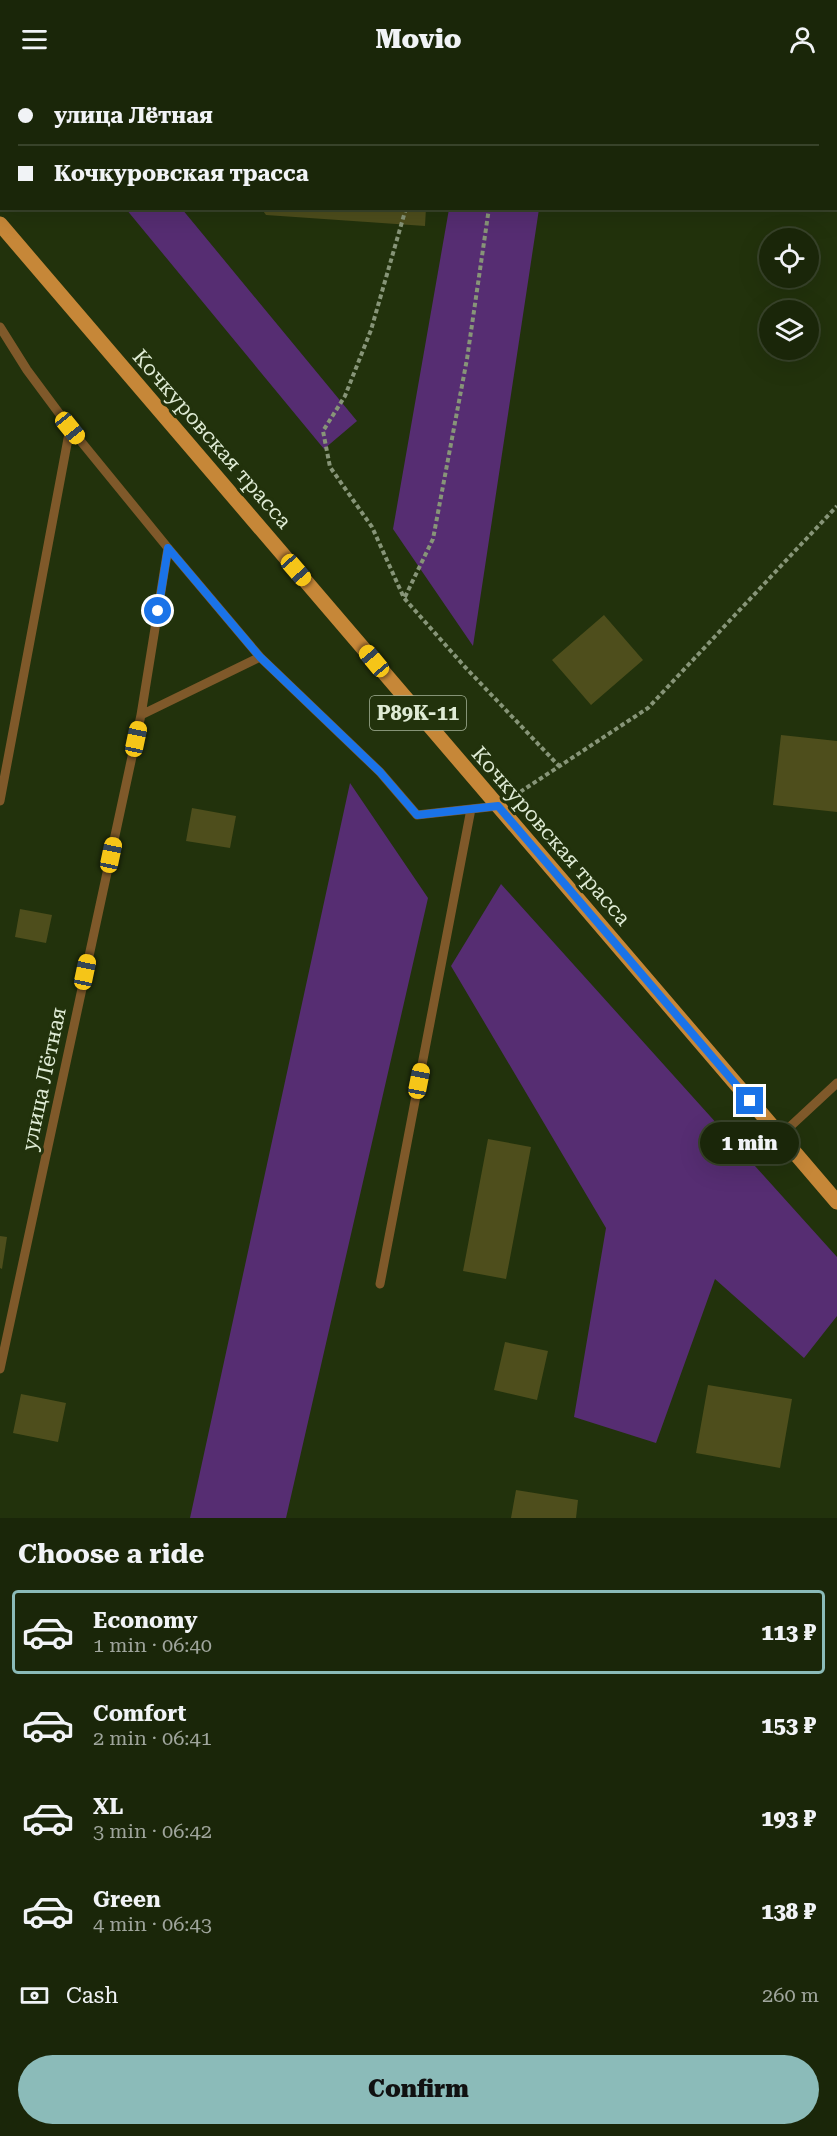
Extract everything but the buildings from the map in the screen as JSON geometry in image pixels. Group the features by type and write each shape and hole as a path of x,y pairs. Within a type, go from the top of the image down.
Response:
{"main road":[{"name":"Кочкуровская трасса","path":"0,224 837,1202"}],"lane":[{"path":"0,327 27,370 70,428 260,657 380,772 417,815 498,806"},
{"path":"0,801 70,428"},
{"name":"улица Лётная","path":"0,1369 141,715 168,548"},
{"path":"141,715 260,657"},
{"path":"380,1284 471,809"},
{"path":"780,1136 837,1083"}],"path":[{"path":"405,210 371,330 345,396 324,431 330,467 372,527 404,598 465,667 559,766"},
{"path":"404,598 433,539 467,359 489,210"},
{"path":"498,806 648,708 837,506"}],"shaded area":[{"path":"127,210 183,210 357,421 324,449"},
{"path":"449,210 539,210 473,646 393,529"},
{"path":"350,783 428,898 286,1518 190,1518"},
{"path":"501,884 837,1257 837,1316 804,1358 715,1279 656,1443 574,1417 606,1228 451,966"}],"route":[{"path":"158,611 168,548 260,657 380,772 417,815 498,806 750,1101"}]}
